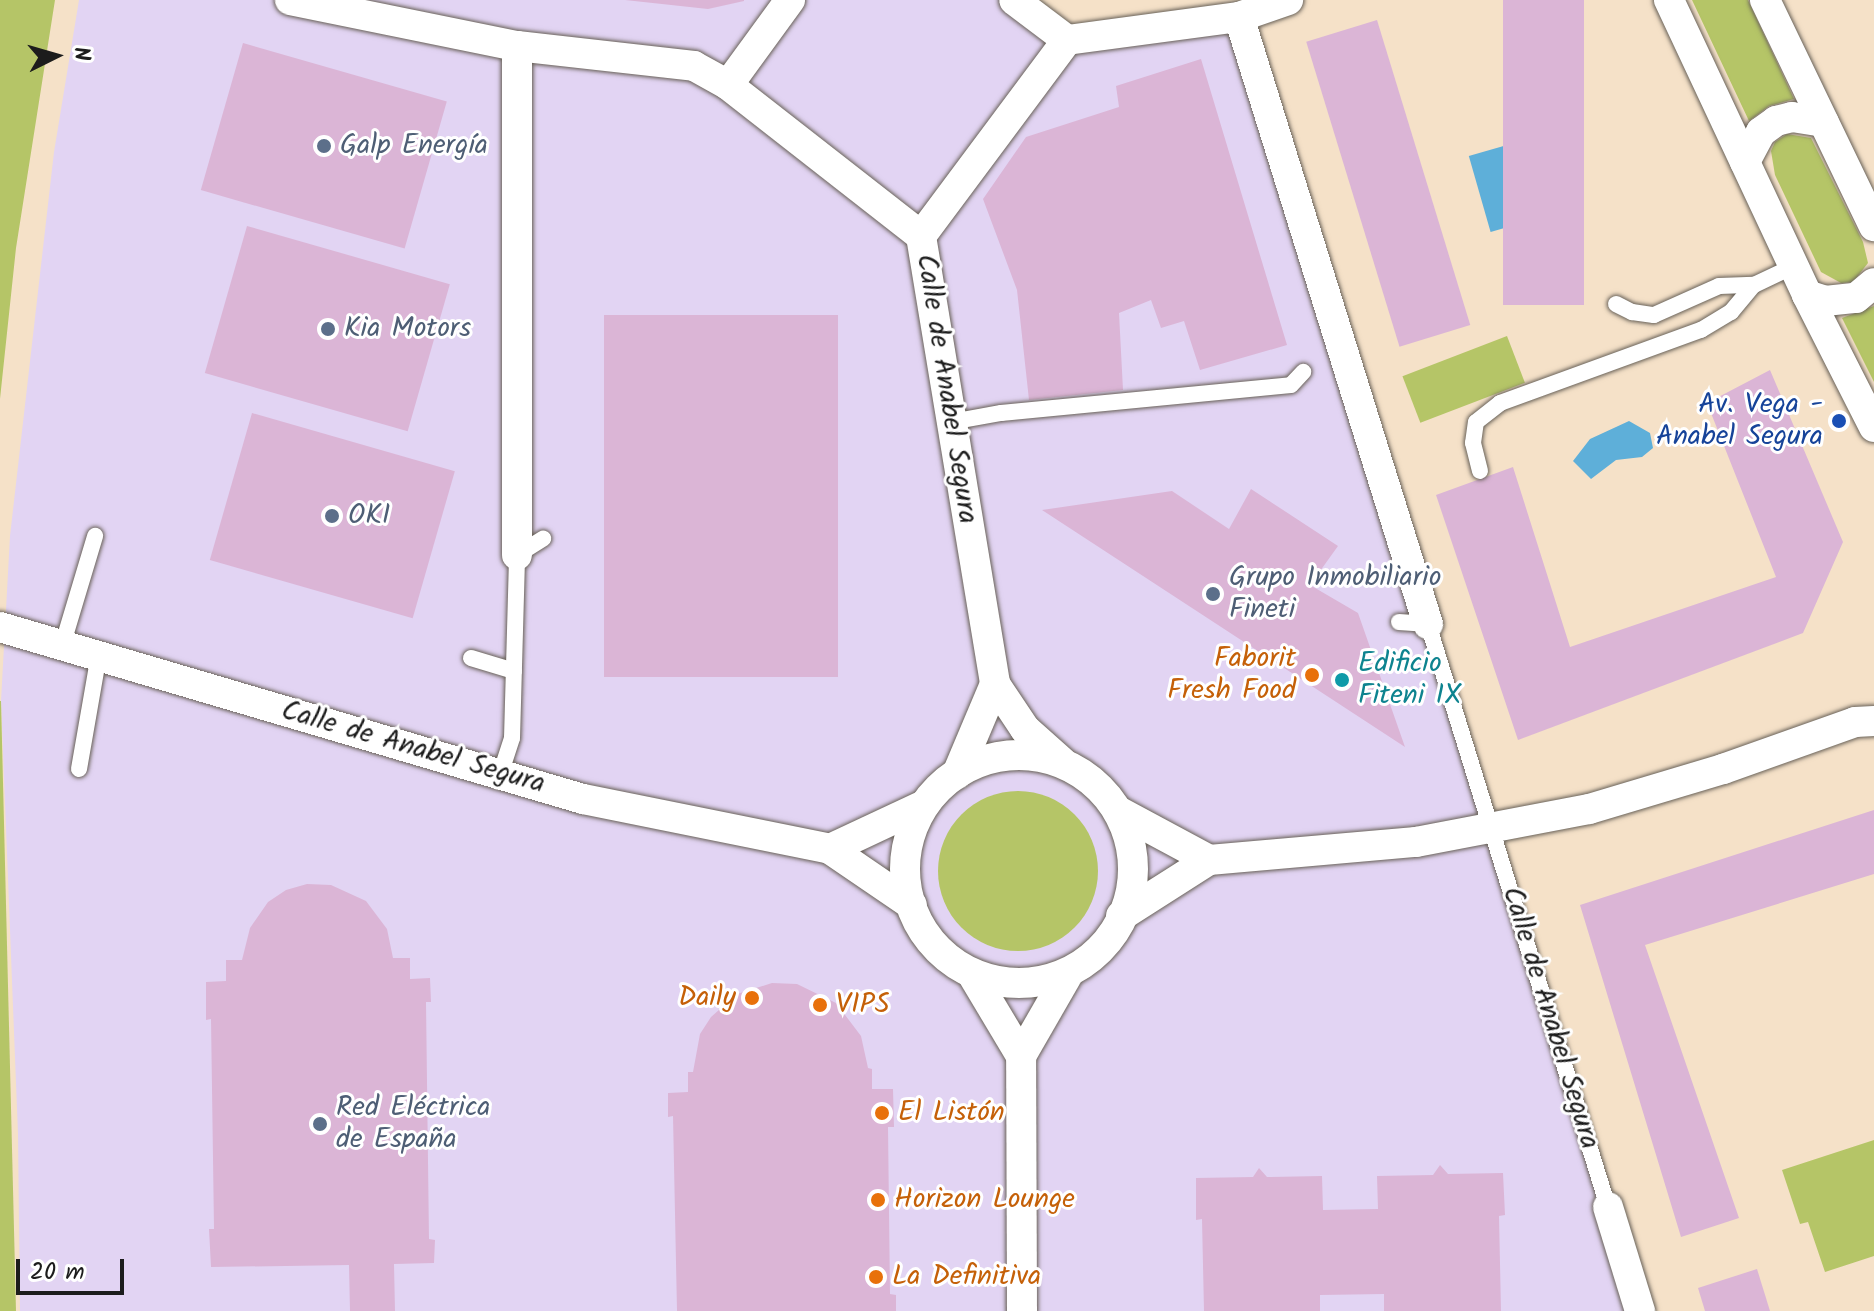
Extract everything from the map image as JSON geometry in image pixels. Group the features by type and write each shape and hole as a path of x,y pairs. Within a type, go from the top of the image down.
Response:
{"street":[{"path":"290,0 517,46 694,66 728,85 921,236 1067,40"},
{"path":"728,85 790,0"},
{"path":"1014,0 1067,40 1239,17 1288,0"},
{"path":"1669,0 1807,295 1874,427"},
{"path":"1765,0 1874,226"},
{"path":"1239,17 1413,623"},
{"path":"517,46 517,555"},
{"path":"1745,162 1761,132 1776,121 1792,117 1824,122"},
{"name":"Calle de Anabel Segura","path":"921,236 995,684 1025,729 1063,764"},
{"path":"1807,295 1825,301 1856,298 1874,283"},
{"name":"Calle de Anabel Segura","path":"0,627 63,643 583,799 830,849 912,905"},
{"path":"957,774 995,684"},
{"path":"1121,916 1209,860 1416,842 1589,809 1723,769 1868,715"},
{"path":"830,849 924,805 957,774 1004,756 1034,756 1063,764 1089,779 1118,811 1209,860"},
{"path":"924,805 906,853 904,879 912,905 928,934 946,955 972,974 995,983 1032,985 1067,976 1085,966 1121,916 1135,867 1130,840 1118,811"},
{"path":"972,974 1021,1056"},
{"path":"1022,1311 1021,1056 1067,976"},
{"path":"1608,1207 1640,1311"}],"lane":[{"path":"1616,304 1632,312 1654,315 1719,286 1754,285 1794,266"},
{"path":"1480,471 1473,443 1476,422 1500,403 1701,330 1731,312 1754,285"},
{"path":"951,422 1001,413 1291,385 1303,372"},
{"path":"63,643 95,536"},
{"path":"500,775 512,738 517,555 543,539"},
{"name":"Calle de Anabel Segura","path":"1413,623 1493,828 1608,1207"},
{"path":"79,769 99,654"},
{"path":"471,658 514,671"}],"shaded area":[{"path":"79,0 1014,0 1067,40 1239,17 1640,1311 20,1311 18,1134 1,701 10,536 54,152"}],"green space":[{"path":"0,0 55,0 16,248 0,399"},
{"path":"1692,0 1748,0 1794,99 1769,106 1749,121"},
{"path":"1787,134 1811,138 1863,242 1868,263 1853,282 1841,283 1821,272 1775,175 1771,151 1775,142"},
{"path":"1874,306 1874,382 1842,318"},
{"path":"1507,336 1525,383 1420,423 1402,376"},
{"path":"1,701 16,1311 0,1311"},
{"path":"1018,791 1048,797 1074,815 1092,841 1098,871 1092,901 1074,927 1048,945 1018,951 988,945 962,927 944,901 938,871 944,841 962,815 988,797"},
{"path":"1874,1140 1874,1256 1825,1272 1808,1222 1800,1224 1782,1170"}],"water":[{"path":"1514,143 1536,219 1491,232 1469,156"},
{"path":"1629,421 1650,433 1653,448 1642,457 1616,460 1591,479 1573,461 1590,439"}],"building":[{"path":"625,0 744,0 744,1 708,9"},
{"path":"1503,0 1584,0 1584,305 1503,305"},
{"path":"1377,20 1470,325 1400,347 1306,42"},
{"name":"Galp Energía","path":"243,43 447,101 405,249 201,190"},
{"path":"1201,59 1287,345 1200,370 1184,321 1161,328 1151,300 1119,313 1123,390 1029,400 1017,290 983,199 1026,137 1119,107 1116,86"},
{"name":"Kia Motors","path":"247,226 450,284 408,431 205,373"},
{"path":"604,315 838,315 838,677 604,677"},
{"path":"1770,370 1843,542 1803,633 1518,740 1436,495 1513,467 1570,647 1776,577 1707,403"},
{"name":"OKI","path":"252,413 455,471 413,618 210,560"},
{"name":"Edificio Fiteni IX","path":"1251,489 1338,546 1310,585 1358,613 1405,747 1042,510 1172,491 1229,529"},
{"path":"1874,810 1874,874 1645,945 1739,1218 1681,1237 1580,905"},
{"name":"Red Eléctrica de España","path":"307,884 331,885 366,901 387,929 393,958 410,958 410,979 430,978 431,1002 426,1002 429,1239 435,1240 434,1263 394,1264 395,1311 350,1311 349,1265 211,1267 209,1229 214,1229 211,1019 206,1020 206,982 226,981 226,960 242,960 250,928 268,902 286,890"},
{"path":"772,983 797,984 836,1003 861,1036 868,1068 872,1069 872,1089 893,1089 894,1127 888,1127 890,1294 896,1295 896,1311 677,1311 673,1116 668,1117 668,1093 688,1092 688,1072 693,1072 700,1034 711,1017 737,994"},
{"path":"1440,1165 1448,1174 1503,1173 1505,1215 1499,1216 1501,1311 1384,1311 1384,1294 1320,1295 1320,1311 1204,1311 1202,1219 1196,1220 1196,1178 1253,1177 1259,1168 1267,1177 1322,1176 1323,1210 1378,1209 1377,1176 1433,1175"},
{"path":"1757,1269 1770,1311 1705,1311 1698,1288"}],"place":[{"name":"Galp Energía","path":"324,146"},
{"name":"Kia Motors","path":"328,329"},
{"name":"Av. Vega - Anabel Segura","path":"1839,421"},
{"name":"OKI","path":"332,516"},
{"name":"Grupo Inmobiliario Fineti","path":"1213,594"},
{"name":"Faborit Fresh Food","path":"1312,675"},
{"name":"Edificio Fiteni IX","path":"1342,680"},
{"name":"Daily","path":"752,998"},
{"name":"VIPS","path":"820,1005"},
{"name":"El Listón","path":"882,1113"},
{"name":"Red Eléctrica de España","path":"320,1124"},
{"name":"Horizon Lounge","path":"878,1200"},
{"name":"La Definitiva","path":"876,1277"}]}
